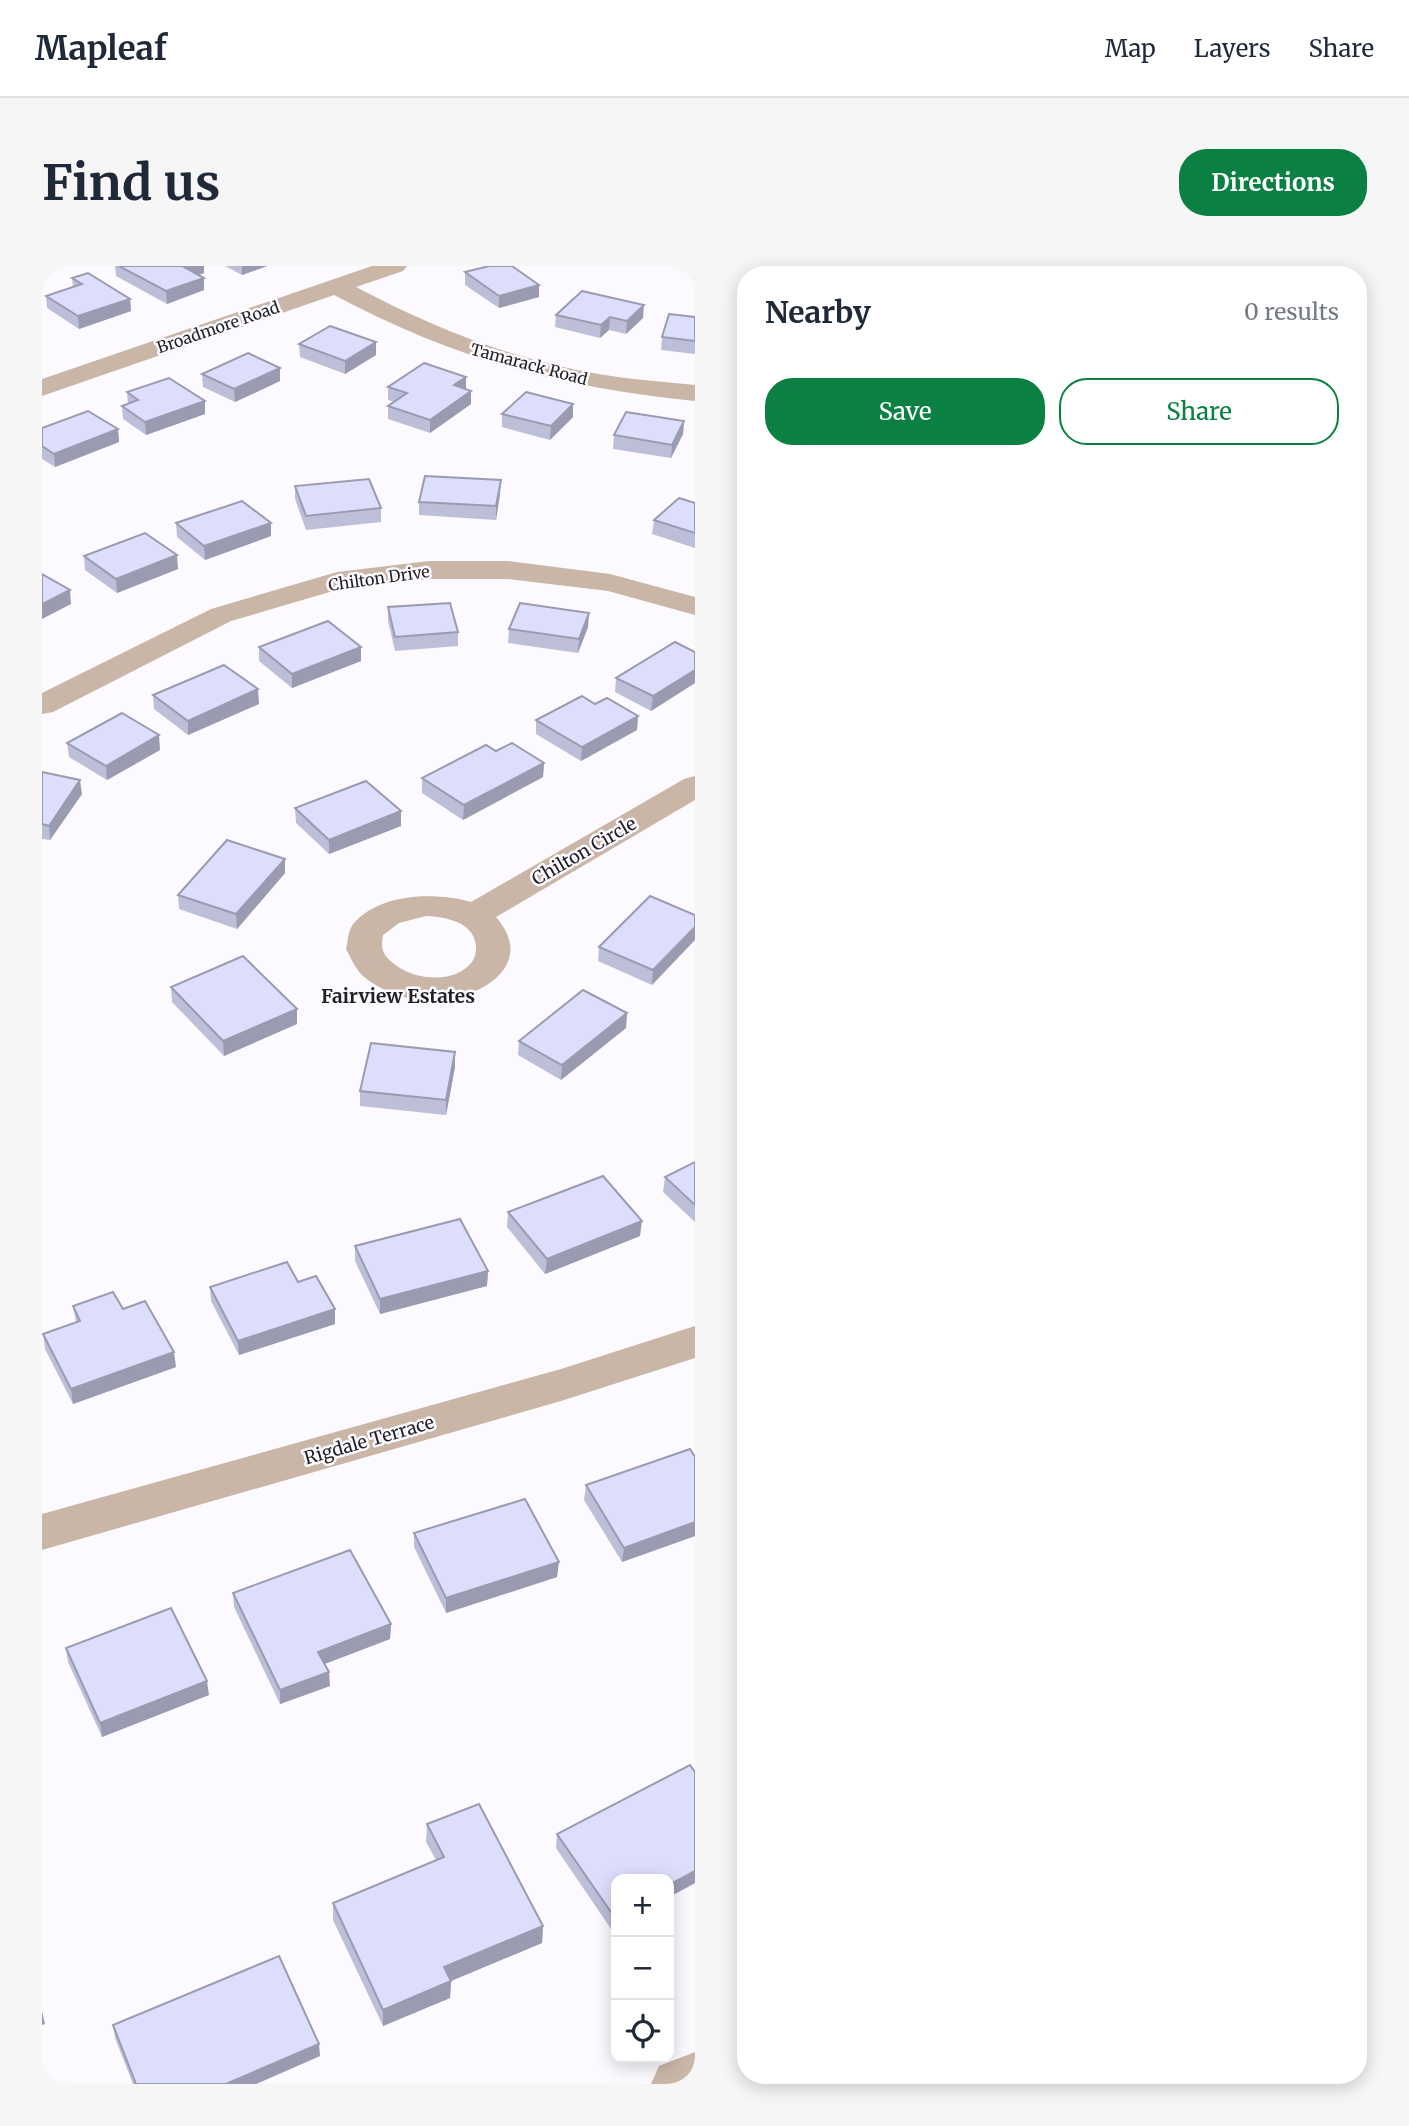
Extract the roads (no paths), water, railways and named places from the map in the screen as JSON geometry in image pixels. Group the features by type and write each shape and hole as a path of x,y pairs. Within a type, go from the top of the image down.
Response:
{"street":[{"name":"Broadmore Road","path":"42,388 395,266"},
{"name":"Tamarack Road","path":"335,286 400,321 464,347 530,368 611,384 695,393"},
{"name":"Chilton Drive","path":"42,705 221,615 337,581 429,570 508,570 610,583 695,606"},
{"name":"Chilton Circle","path":"473,916 695,786"},
{"name":"Rigdale Terrace","path":"42,1532 561,1385 695,1342"},
{"path":"678,2084 695,2078"}],"district":[{"name":"Fairview Estates","path":"398,996"}]}
